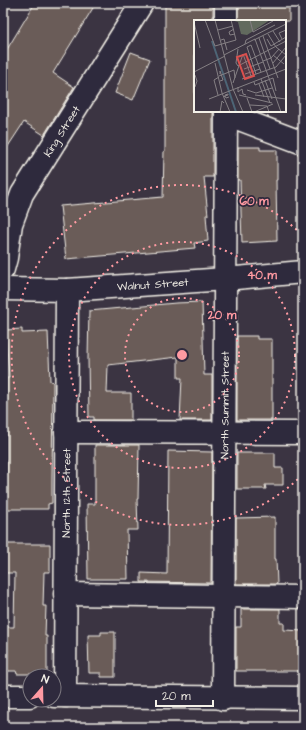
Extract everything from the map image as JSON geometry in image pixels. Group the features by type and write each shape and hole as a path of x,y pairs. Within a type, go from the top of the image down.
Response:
{"street":[{"name":"King Street","path":"5,282 6,258 12,224 22,194 142,3"},
{"path":"226,3 226,20"},
{"path":"226,113 303,143"},
{"name":"North Summit Street","path":"223,699 226,113"},
{"name":"Walnut Street","path":"5,282 68,290 303,272"},
{"name":"North 12th Street","path":"61,668 65,594 68,290"},
{"path":"66,432 303,433"},
{"path":"65,594 303,597"},
{"path":"3,696 22,696"},
{"path":"62,696 223,699 303,698"}],"building":[{"path":"35,3 96,3 53,73 74,87 44,135 24,122 3,154 3,56"},
{"path":"165,3 213,3 213,20 194,20 194,112 213,112 213,177 204,177 208,215 206,215 208,241 194,243 195,248 66,259 60,206 163,197 165,151"},
{"path":"238,7 289,7 289,21 238,20"},
{"path":"131,52 150,59 133,100 115,93"},
{"path":"238,147 260,147 260,150 277,150 277,241 242,243 240,180 238,180"},
{"path":"202,302 204,375 212,375 212,420 180,420 182,378 178,378 178,357 108,365 107,393 131,393 131,420 94,420 94,417 89,417 89,311"},
{"path":"22,329 22,333 48,332 50,381 53,382 52,503 48,504 48,509 7,509 7,378 9,378 6,330"},
{"path":"237,336 257,336 257,339 272,339 272,420 237,420"},
{"path":"95,445 139,445 137,499 138,530 127,530 128,579 88,579 87,504 95,504"},
{"path":"168,451 212,452 211,583 141,582 141,573 167,574"},
{"path":"237,453 275,453 275,468 283,468 283,485 265,485 266,489 237,489"},
{"path":"275,517 275,559 277,584 236,584 236,518"},
{"path":"3,544 50,544 50,572 44,572 43,606 46,606 45,636 47,636 47,668 22,668 22,674 17,674 16,671 3,671 3,627 14,627 15,573 3,573"},
{"path":"241,609 280,609 280,623 284,623 284,630 303,631 303,671 236,671 236,627 241,627"},
{"path":"101,632 115,632 115,677 101,677 101,673 89,673 88,635 101,635"}]}
